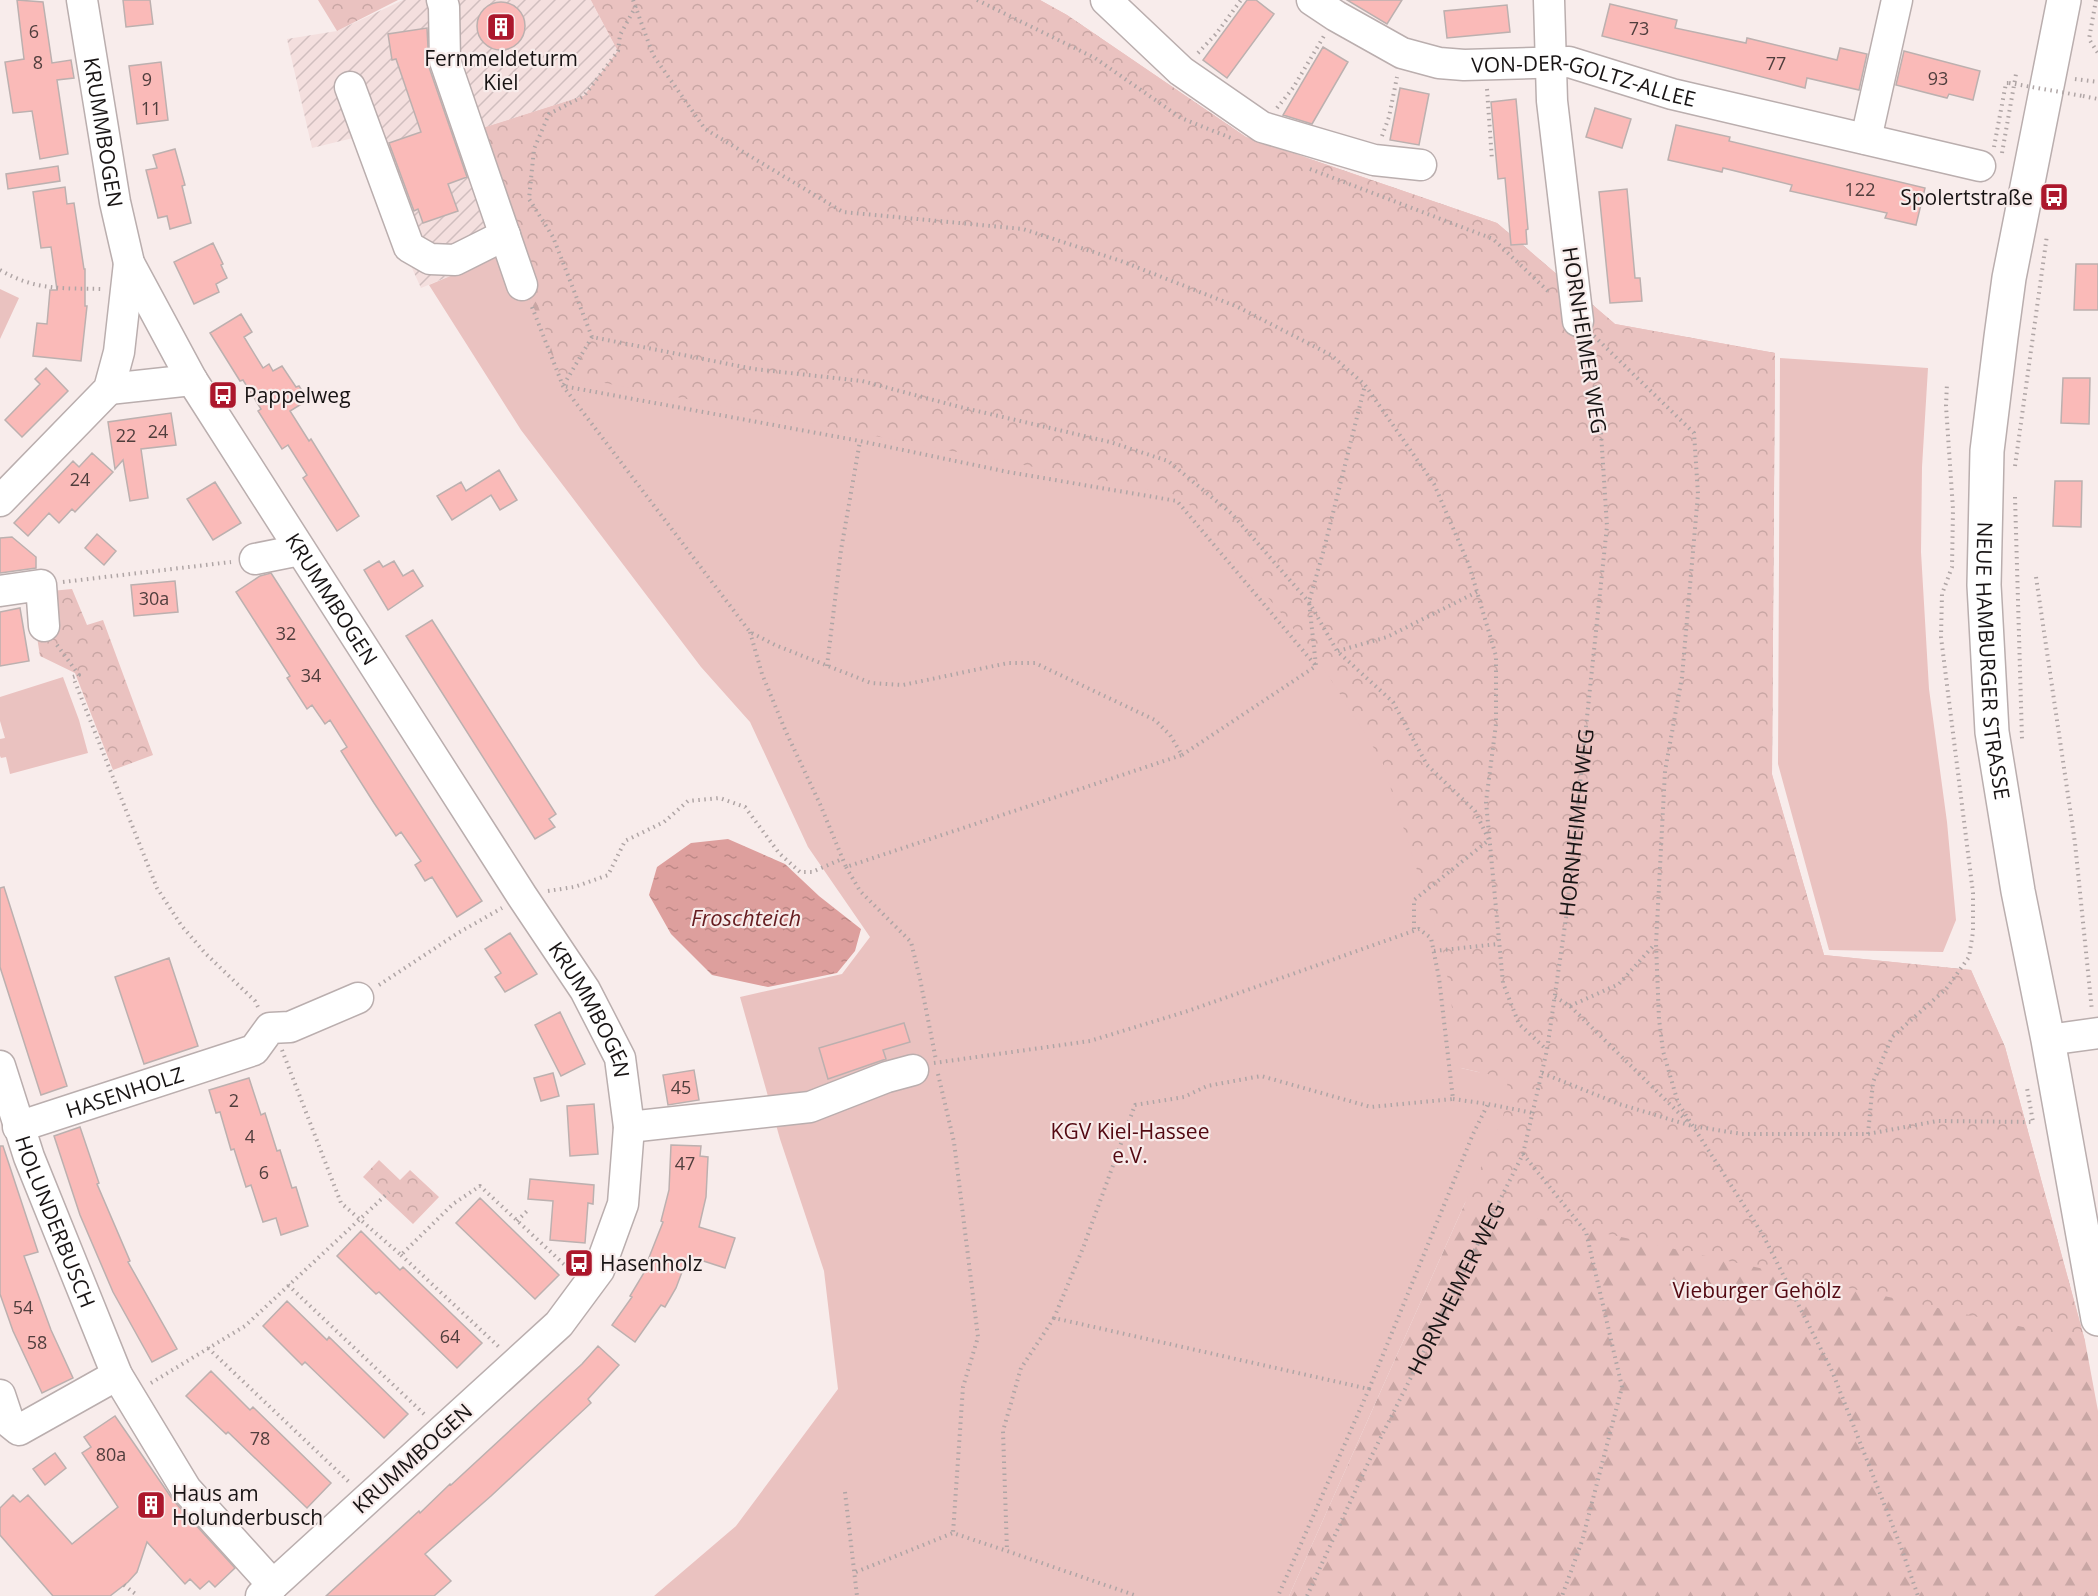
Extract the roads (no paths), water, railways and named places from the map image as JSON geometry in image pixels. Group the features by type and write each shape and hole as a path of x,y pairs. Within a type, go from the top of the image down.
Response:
{"main road":[{"name":"NEUE HAMBURGER STRASSE","path":"2064,0 2049,66 2004,313 1988,451 1985,608 1992,732 2018,891 2048,1040 2098,1319"}],"street":[{"name":"KRUMMBOGEN","path":"82,0 127,276 119,352 109,389"},
{"path":"442,0 445,61 522,285"},
{"path":"1106,0 1181,71 1262,127 1374,160 1421,165"},
{"name":"HORNHEIMER WEG","path":"1549,0 1552,101 1578,321"},
{"path":"1866,139 1897,0"},
{"name":"VON-DER-GOLTZ-ALLEE","path":"1324,8 1402,52 1439,63 1485,65 1569,63 1672,94 1866,139 1990,164"},
{"path":"350,87 409,247 430,259 455,260 505,235"},
{"name":"KRUMMBOGEN","path":"127,276 300,550 585,990 620,1058 629,1127 623,1204 599,1270 559,1324 267,1591"},
{"path":"0,501 109,389 192,380"},
{"path":"255,559 300,550"},
{"path":"0,591 41,585 44,626"},
{"name":"HASENHOLZ","path":"18,1127 254,1050 270,1028 290,1027 358,998"},
{"path":"2048,1040 2096,1034"},
{"name":"HOLUNDERBUSCH","path":"0,1066 18,1127 123,1386 186,1489 267,1591"},
{"path":"629,1127 810,1107 887,1077 925,1066"},
{"path":"0,1395 9,1422 20,1430 123,1386"}],"water":[{"name":"Froschteich","path":"728,839 785,864 819,896 861,929 855,951 837,973 768,987 712,975 671,934 649,895 657,867 691,843"}],"place":[{"name":"Fernmeldeturm Kiel","path":"501,27"},
{"name":"Spolertstraße","path":"2054,197"},
{"name":"Pappelweg","path":"223,395"},
{"name":"Hasenholz","path":"579,1263"},
{"name":"Haus am Holunderbusch","path":"151,1505"}],"park label":[{"name":"KGV Kiel-Hassee e.V.","path":"1130,1143"},
{"name":"Vieburger Gehölz","path":"1757,1290"}]}
